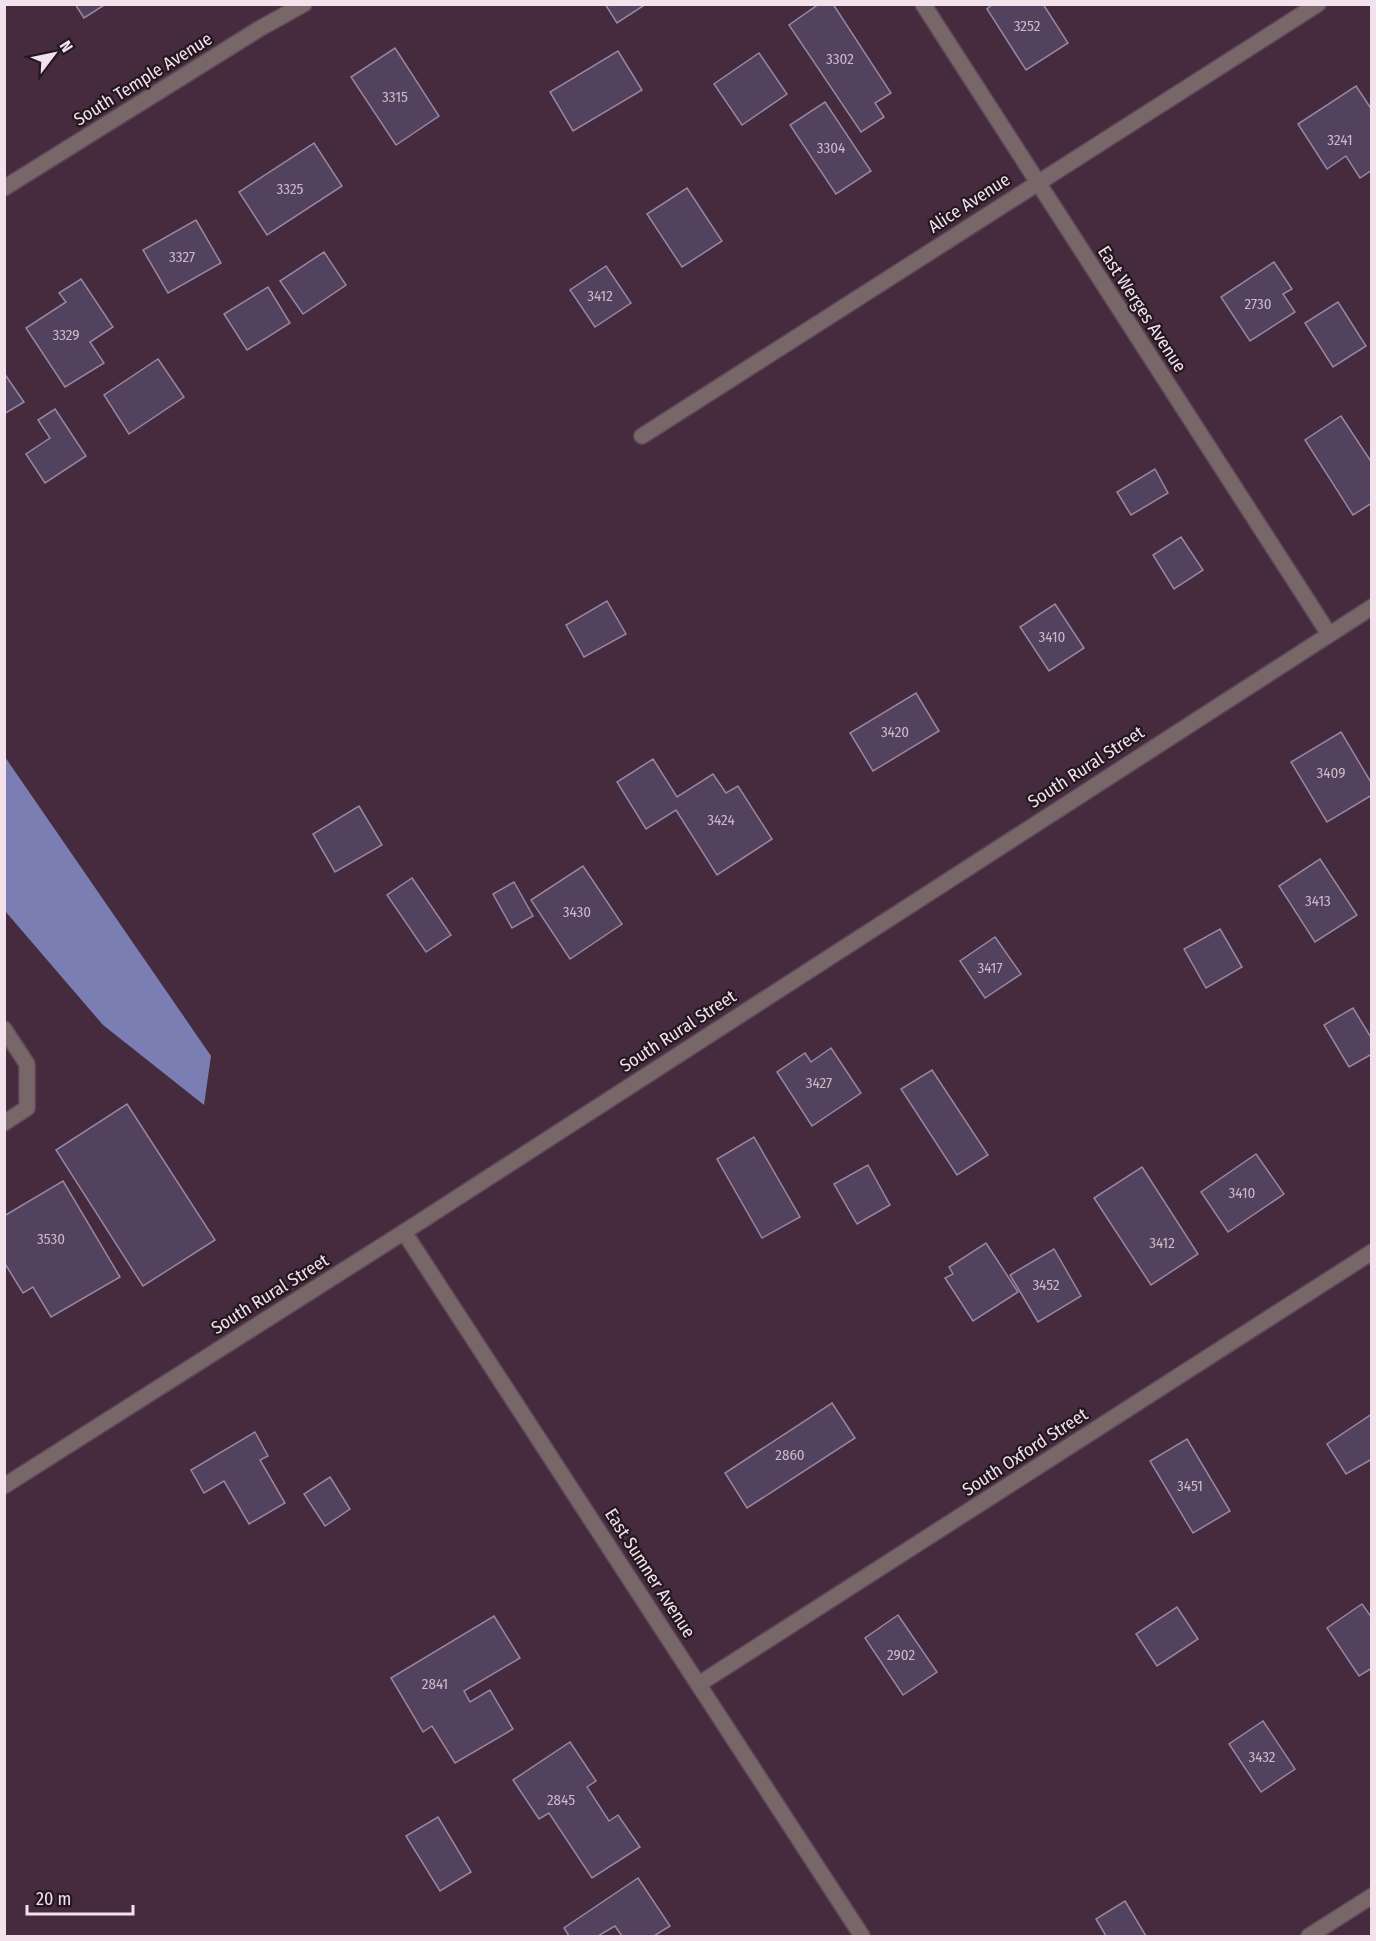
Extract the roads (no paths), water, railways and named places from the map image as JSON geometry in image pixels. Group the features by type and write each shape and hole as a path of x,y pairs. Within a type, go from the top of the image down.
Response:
{"street":[{"name":"South Temple Avenue","path":"4,188 259,29 304,4"},
{"name":"East Werges Avenue","path":"923,4 1329,634"},
{"name":"Alice Avenue","path":"642,436 1318,4"},
{"name":"South Rural Street","path":"4,1486 404,1232 1371,607"},
{"path":"4,1029 27,1064 27,1108 4,1123"},
{"name":"East Sumner Avenue","path":"404,1232 862,1936"},
{"name":"South Oxford Street","path":"699,1684 1371,1252"},
{"path":"1309,1936 1371,1896"}],"water":[{"path":"5,757 211,1056 204,1105 103,1025 5,911"}]}
